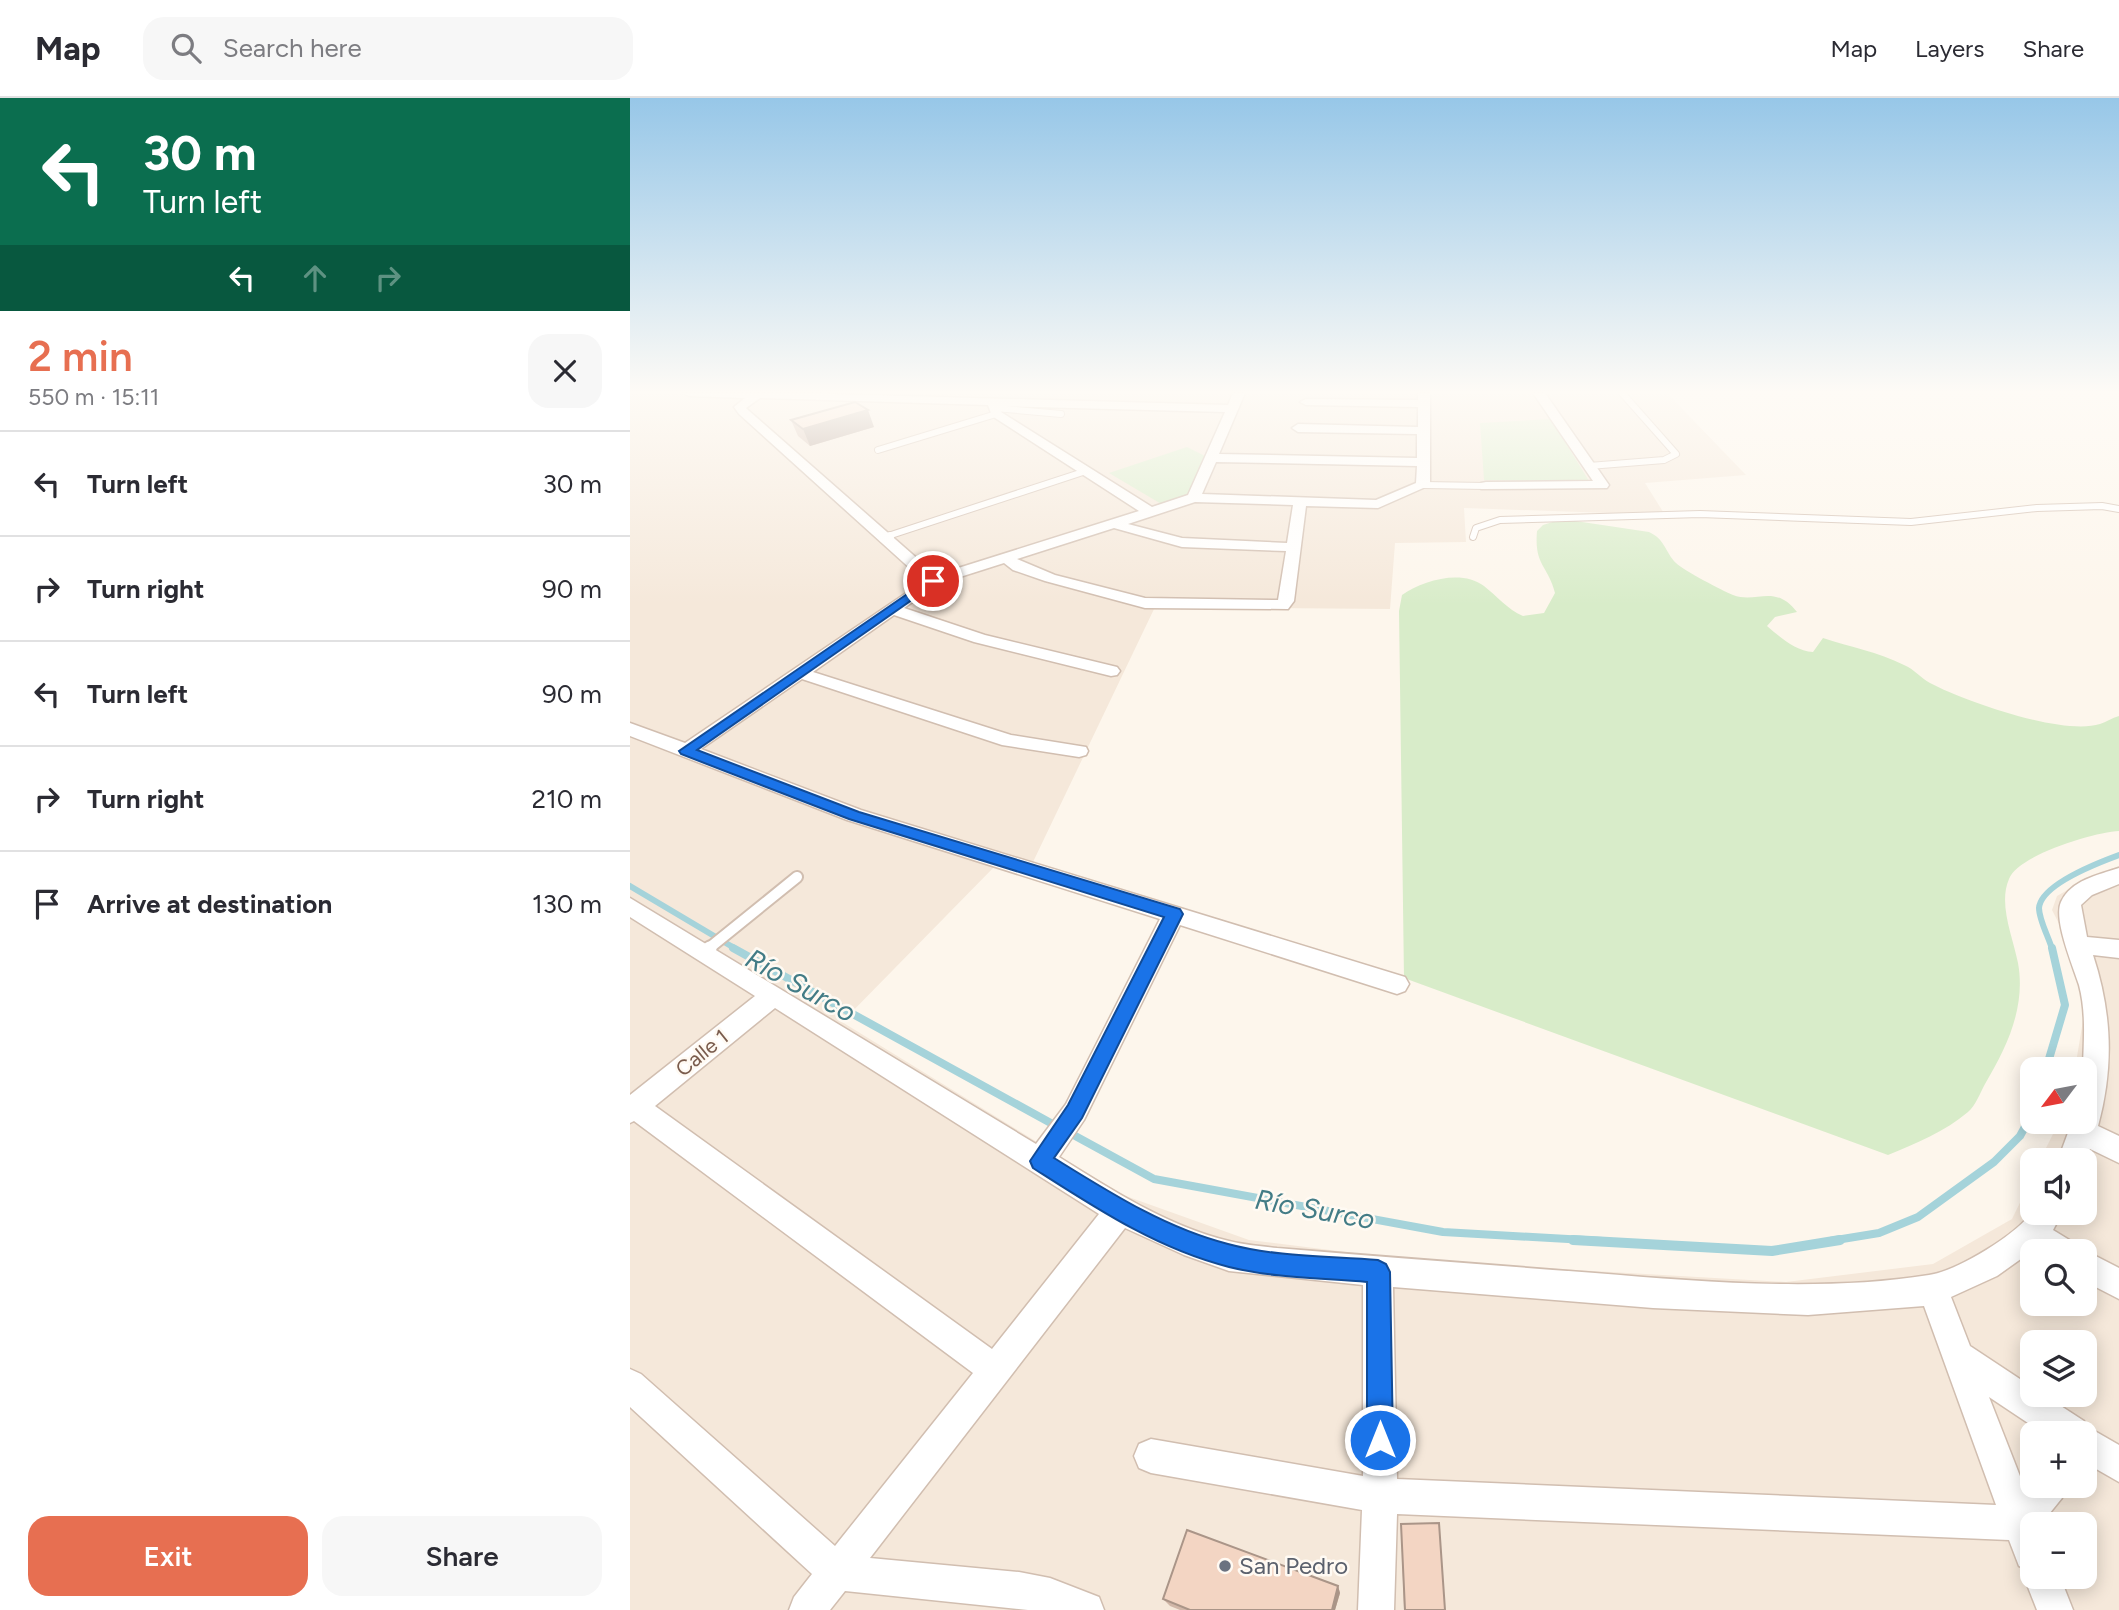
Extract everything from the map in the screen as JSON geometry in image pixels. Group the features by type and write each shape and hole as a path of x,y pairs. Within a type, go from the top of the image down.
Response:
{"street":[{"path":"800,464 933,581"},
{"path":"1075,464 1152,513"},
{"path":"1194,498 1210,464"},
{"path":"686,751 933,581 1194,498 1378,504 1423,485 1422,464"},
{"path":"1486,486 1602,485 1589,466"},
{"path":"1006,558 1018,568 1145,603 1270,608 1282,606 1286,601 1300,503"},
{"path":"1116,524 1141,535 1184,545 1294,547"},
{"path":"893,610 980,639 1111,671"},
{"path":"800,673 1009,741 1079,751"},
{"path":"630,729 854,815 1397,984"},
{"path":"2096,1057 2099,1035 2094,995 2068,914 2070,904 2080,892 2119,876"},
{"path":"631,908 710,948 774,995 1047,1152 1120,1211 1184,1240 1228,1256 1378,1272 1653,1293 1808,1300 1933,1290 1987,1266 2039,1225"},
{"path":"1047,1152 1070,1120 1174,914"},
{"path":"2080,945 2119,949"},
{"name":"Calle 1","path":"633,1109 774,995"},
{"path":"633,1109 995,1370"},
{"path":"2086,1134 2119,1150"},
{"path":"807,1610 1120,1211"},
{"path":"2041,1225 2052,1239"},
{"path":"1376,1610 1380,1496 1378,1272"},
{"path":"2097,1272 2119,1284"},
{"path":"1933,1290 2020,1522"},
{"path":"1960,1358 2052,1421"},
{"path":"630,1385 837,1572 878,1579 946,1581 1046,1596 1086,1610"},
{"path":"2097,1451 2119,1465"},
{"path":"1151,1455 1380,1496 2020,1538"},
{"path":"2047,1589 2056,1610"}],"lane":[{"path":"1589,466 1620,464"},
{"path":"883,538 1086,471"},
{"path":"1423,485 1486,486"},
{"path":"1473,537 1476,528 1500,520 1700,514 1911,522 2037,508 2102,506 2119,509"},
{"path":"710,948 797,877"}],"shaded area":[{"path":"630,464 1735,464 1746,475 1645,483 1665,515 1464,508 1466,542 1395,543 1390,609 1155,607 1033,862 997,864 842,1022 1123,1195 1249,1240 1418,1261 1786,1282 1933,1264 2012,1219 2020,1203 2020,1225 2097,1225 2097,1148 2046,1148 2053,1134 2097,1134 2097,1057 2077,1057 2085,1008 2074,953 2052,910 2057,896 2090,877 2119,866 2119,1610 630,1610"}],"green space":[{"path":"1137,464 1204,464 1188,495 1163,505 1109,473"},
{"path":"1483,464 1578,464 1589,481 1484,480"},
{"path":"1562,519 1649,532 1662,542 1676,563 1733,595 1781,598 1797,612 1775,617 1767,626 1800,649 1813,652 1823,638 1864,650 1908,667 1930,683 1966,699 2039,721 2083,726 2100,724 2119,716 2119,831 2058,846 2015,870 2009,879 2005,899 2020,979 2017,1011 2001,1056 1976,1102 1968,1112 1950,1125 1888,1155 1404,978 1399,611 1402,595 1431,581 1465,578 1484,586 1523,616 1544,613 1555,593 1540,559 1537,531 1543,525"}],"building":[{"path":"1439,1523 1445,1610 1405,1610 1401,1524"},
{"name":"San Pedro","path":"1187,1530 1338,1586 1332,1610 1190,1610 1163,1599"}],"waterway":[{"name":"Río Surco","path":"2052,949 2039,913 2042,899 2073,875 2119,855"},
{"name":"Río Surco","path":"630,886 736,949"},
{"name":"Río Surco","path":"733,948 1058,1127"},
{"name":"Río Surco","path":"2050,1057 2065,1005 2052,948"},
{"name":"Río Surco","path":"1068,1132 1154,1179 1443,1232 1603,1241"},
{"name":"Río Surco","path":"1830,1241 1879,1233 1918,1217 1994,1162 2021,1134"},
{"name":"Río Surco","path":"1573,1240 1772,1251 1840,1240"}],"place":[{"name":"San Pedro","path":"1225,1566"}],"route":[{"path":"933,581 686,751 854,815 1174,914 1075,1112 1040,1161 1120,1211 1184,1240 1228,1256 1378,1272 1380,1440"}]}
